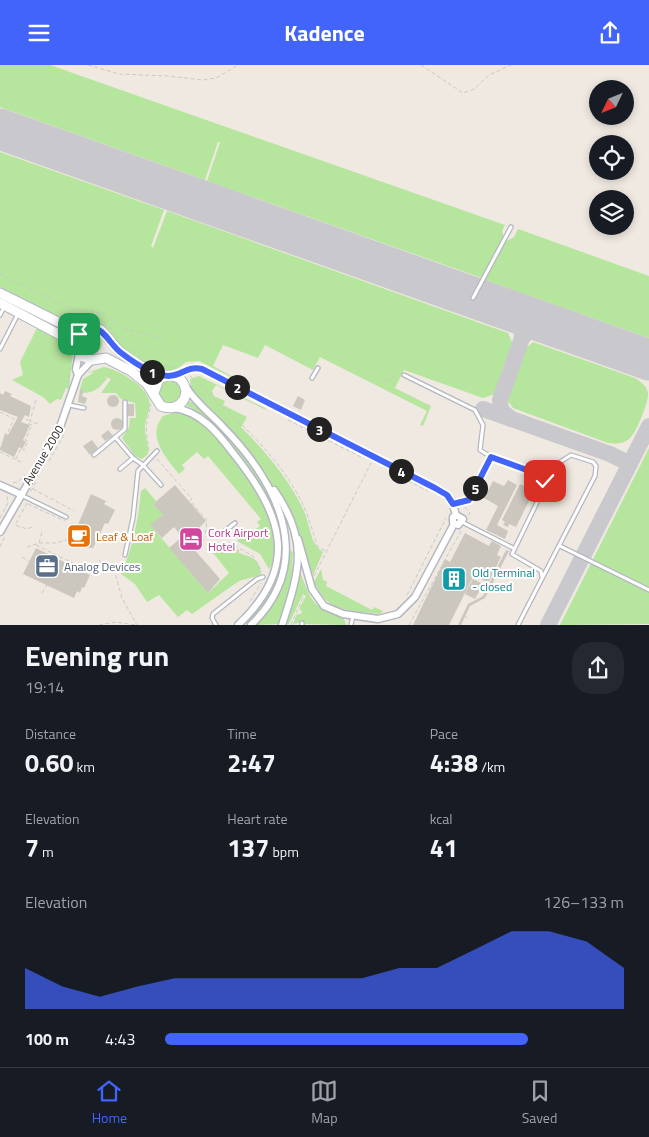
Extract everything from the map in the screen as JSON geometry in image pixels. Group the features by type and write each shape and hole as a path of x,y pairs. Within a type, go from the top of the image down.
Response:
{"street":[{"path":"0,293 60,323 78,328 88,323"},
{"path":"2,304 66,338 78,350 95,359 109,359 132,371 152,397 161,405 195,415 218,435 250,475 273,515 278,545 273,575 261,599 238,625"},
{"path":"88,323 101,330 107,339 133,362 164,377 184,377"},
{"path":"88,323 79,334 76,369 78,375 107,348 107,339"},
{"path":"174,408 185,399 184,377 192,368 202,369 435,488 447,495 453,504 456,515"},
{"name":"Avenue 2000","path":"0,531 20,494 55,439 78,375"},
{"path":"152,397 156,383 164,377"},
{"path":"184,377 192,397 222,425 286,509 317,598 324,606 333,611 384,618 404,610 415,597 454,524 452,519 456,515"},
{"path":"251,625 263,612 276,592 287,559 281,515 262,476"},
{"path":"3,483 20,494"},
{"path":"454,524 463,523 462,517 456,515"},
{"path":"282,625 297,570 298,539"}],"lane":[{"path":"473,298 511,227"},
{"path":"0,315 2,304"},
{"path":"0,349 19,313"},
{"path":"312,378 318,368"},
{"path":"404,375 475,411 482,425 480,450 491,457 542,477 546,485 513,548 514,556 541,571 542,577"},
{"path":"94,455 125,429 125,402"},
{"path":"68,405 84,408"},
{"path":"116,437 133,458 161,485"},
{"path":"125,555 133,518 135,482 138,471 157,451"},
{"path":"518,625 594,476 596,466 593,462 571,455 545,472 524,469"},
{"path":"453,504 469,500 491,457"},
{"path":"120,469 133,458"},
{"path":"20,494 66,517"},
{"path":"225,531 235,523"},
{"path":"463,523 513,548"},
{"path":"560,545 649,591"},
{"path":"216,625 212,618 213,614 257,579 263,577"},
{"path":"351,625 353,615"}],"path":[{"path":"88,65 119,75 168,76 203,80 216,78 238,65"},
{"path":"421,65 463,93 474,89 489,75 511,65"},
{"path":"0,274 68,307 101,313 126,329 167,340"},
{"path":"88,323 93,318 106,322 121,342"},
{"path":"128,348 144,359"},
{"path":"156,365 184,377 250,433 275,462 301,502 318,547 327,552"},
{"path":"67,388 71,368"},
{"path":"379,380 387,380 400,374 404,375"},
{"path":"184,377 195,375"},
{"path":"152,397 146,432 149,451 192,499 190,501 207,521 204,537"},
{"path":"16,459 21,448 24,450 28,441 25,440 32,425 29,424 36,400"},
{"path":"0,412 14,419 0,449"},
{"path":"286,417 289,422 358,457 364,457"},
{"path":"24,418 40,425"},
{"path":"0,452 23,463"},
{"path":"314,577 372,461 370,459"},
{"path":"389,469 391,473 426,492 431,490"},
{"path":"513,469 530,475"},
{"path":"3,483 17,483 26,474"},
{"path":"38,492 74,511"},
{"path":"0,518 8,500 4,493"},
{"path":"409,625 470,513 461,501"},
{"path":"15,525 27,504 66,521"},
{"path":"403,602 447,516"},
{"path":"12,526 15,525 27,529 32,527"},
{"path":"0,547 9,529"},
{"path":"39,543 42,532"},
{"path":"27,547 39,543 56,543 73,538"},
{"path":"213,554 226,543 230,543 256,559 261,566 263,577 245,608"},
{"path":"36,545 96,574 101,562"},
{"path":"22,557 29,561"},
{"path":"98,559 115,573 122,598 136,625"},
{"path":"42,593 46,585"},
{"path":"292,625 304,595"},
{"path":"464,616 469,619"},
{"path":"99,625 116,622 136,625"}],"green space":[{"path":"0,65 50,65 505,225 502,231 504,238 482,278 207,181 220,142 218,142 205,180 0,107"},
{"path":"0,152 164,210 151,246 153,248 167,211 508,333 513,344 495,394 483,398 404,370 395,388 431,406 423,426 420,425 427,411 320,357 313,370 265,345 258,358 223,345 213,366 257,390 199,361 186,362 175,371 157,370 136,360 117,345 105,327 98,323 71,322 0,289"},
{"path":"518,229 649,276 649,338 485,280 505,242 514,237"},
{"path":"38,326 59,337 73,352 69,389 66,388 61,400 57,399 50,404 43,397 12,380 23,375 20,362"},
{"path":"87,332 95,332 102,339 102,347 95,354 87,354 80,347 80,339"},
{"path":"533,342 635,378 643,384 648,393 647,402 631,437 623,442 608,443 513,408 506,398 524,350"},
{"path":"104,367 133,380 149,398 150,405 145,428 148,454 142,459 135,456 122,438 129,427 130,418 136,418 135,403 121,399 116,393 101,393 111,379 104,376 107,378 94,391 83,393 84,390 80,389 83,379 95,372 87,373"},
{"path":"199,376 265,408 266,410 216,385 212,391 214,396 225,401 223,405 247,417 241,427 276,466 298,499 315,544 323,552 313,575 283,500 237,437 191,388 190,379"},
{"path":"166,381 174,381 181,388 181,396 174,403 166,403 159,396 159,388"},
{"path":"188,401 194,403 209,416 246,458 262,481 273,505 280,529 281,541 268,499 256,477 222,434 195,410 187,406"},
{"path":"176,412 193,418 207,428 232,455 257,494 274,534 275,553 269,569 260,554 237,541 242,535 245,538 260,526 257,522 261,519 208,456 204,459 197,452 182,465 185,469 179,474 164,454 157,439 156,431 158,424 163,416"},
{"path":"649,448 649,624 560,625"},
{"path":"145,488 156,501 153,504 163,515 151,526 208,593 229,573 214,554 226,544 239,550 239,553 254,559 259,565 261,575 239,581 192,614 187,610 178,617 159,595 147,602 135,584 121,574 134,534 141,491"},
{"path":"281,541 282,553 278,578 266,601 246,624 242,624 261,603 274,582 280,561"},
{"path":"290,550 293,552 291,585 278,624 256,625 269,608 279,590 286,571"},
{"path":"321,569 323,580 327,582 326,586 372,610 374,607 383,611 380,614 350,611 333,605 326,600 314,582"},
{"path":"300,572 314,602 325,610 344,619 346,625 305,624 304,622 293,624 297,614 301,614 302,611 299,609 306,596 303,594 289,624 285,625"}],"building":[{"path":"80,389 84,390 82,396 87,398 85,404 78,402"},
{"path":"5,391 12,394 10,396 31,406 29,417 25,415 21,422 30,425 23,440 26,442 22,449 19,447 14,457 0,450 5,433 8,435 18,417 0,410 0,393 3,395"},
{"path":"115,395 118,396 118,406 111,407 108,406 107,399 108,396"},
{"path":"298,396 305,400 301,410 293,406"},
{"path":"127,404 134,404 134,416 128,416"},
{"path":"119,418 122,419 122,429 115,430 112,429 111,422 112,419"},
{"path":"108,430 113,436 105,441 101,436"},
{"path":"92,440 98,448 90,455 83,446"},
{"path":"508,480 517,485 497,525 508,531 505,539 486,530 498,506 484,498 493,481 504,486"},
{"path":"520,484 534,491 516,527 509,524 508,527 503,525 505,522 502,520"},
{"name":"Cork Airport Hotel","path":"175,485 206,521 196,531 204,540 193,548 220,579 208,593 169,548 182,537 174,527 162,538 150,525 163,515 153,504"},
{"path":"91,494 106,501 104,504 115,510 108,524 105,523 93,548 69,546"},
{"name":"Old Terminal - closed","path":"465,533 489,546 492,541 501,546 497,555 501,557 488,583 474,575 449,625 413,625 445,559 450,562"},
{"path":"36,548 90,575 80,593 77,591 74,598 23,574"},
{"path":"506,550 509,551 485,598 470,606 461,625 458,625 468,604 483,596"},
{"path":"473,579 483,584 475,599 465,594"}],"taxiway":[{"path":"506,310 514,315 522,333 522,338 500,400 501,410 511,419"},
{"path":"522,338 532,327 549,325"},
{"path":"483,409 610,454 630,464"},
{"path":"548,625 649,426"}],"runway":[{"path":"0,129 649,360"}],"place":[{"name":"Leaf & Loaf","path":"79,536"},
{"name":"Cork Airport Hotel","path":"191,539"},
{"name":"Analog Devices","path":"47,566"},
{"name":"Old Terminal - closed","path":"454,579"}],"route":[{"path":"79,334 90,327 101,330 107,339 133,362 164,377 169,375 175,376 192,368 202,369 435,488 447,495 453,504 469,500 491,457 524,469 542,477 545,481"}]}
